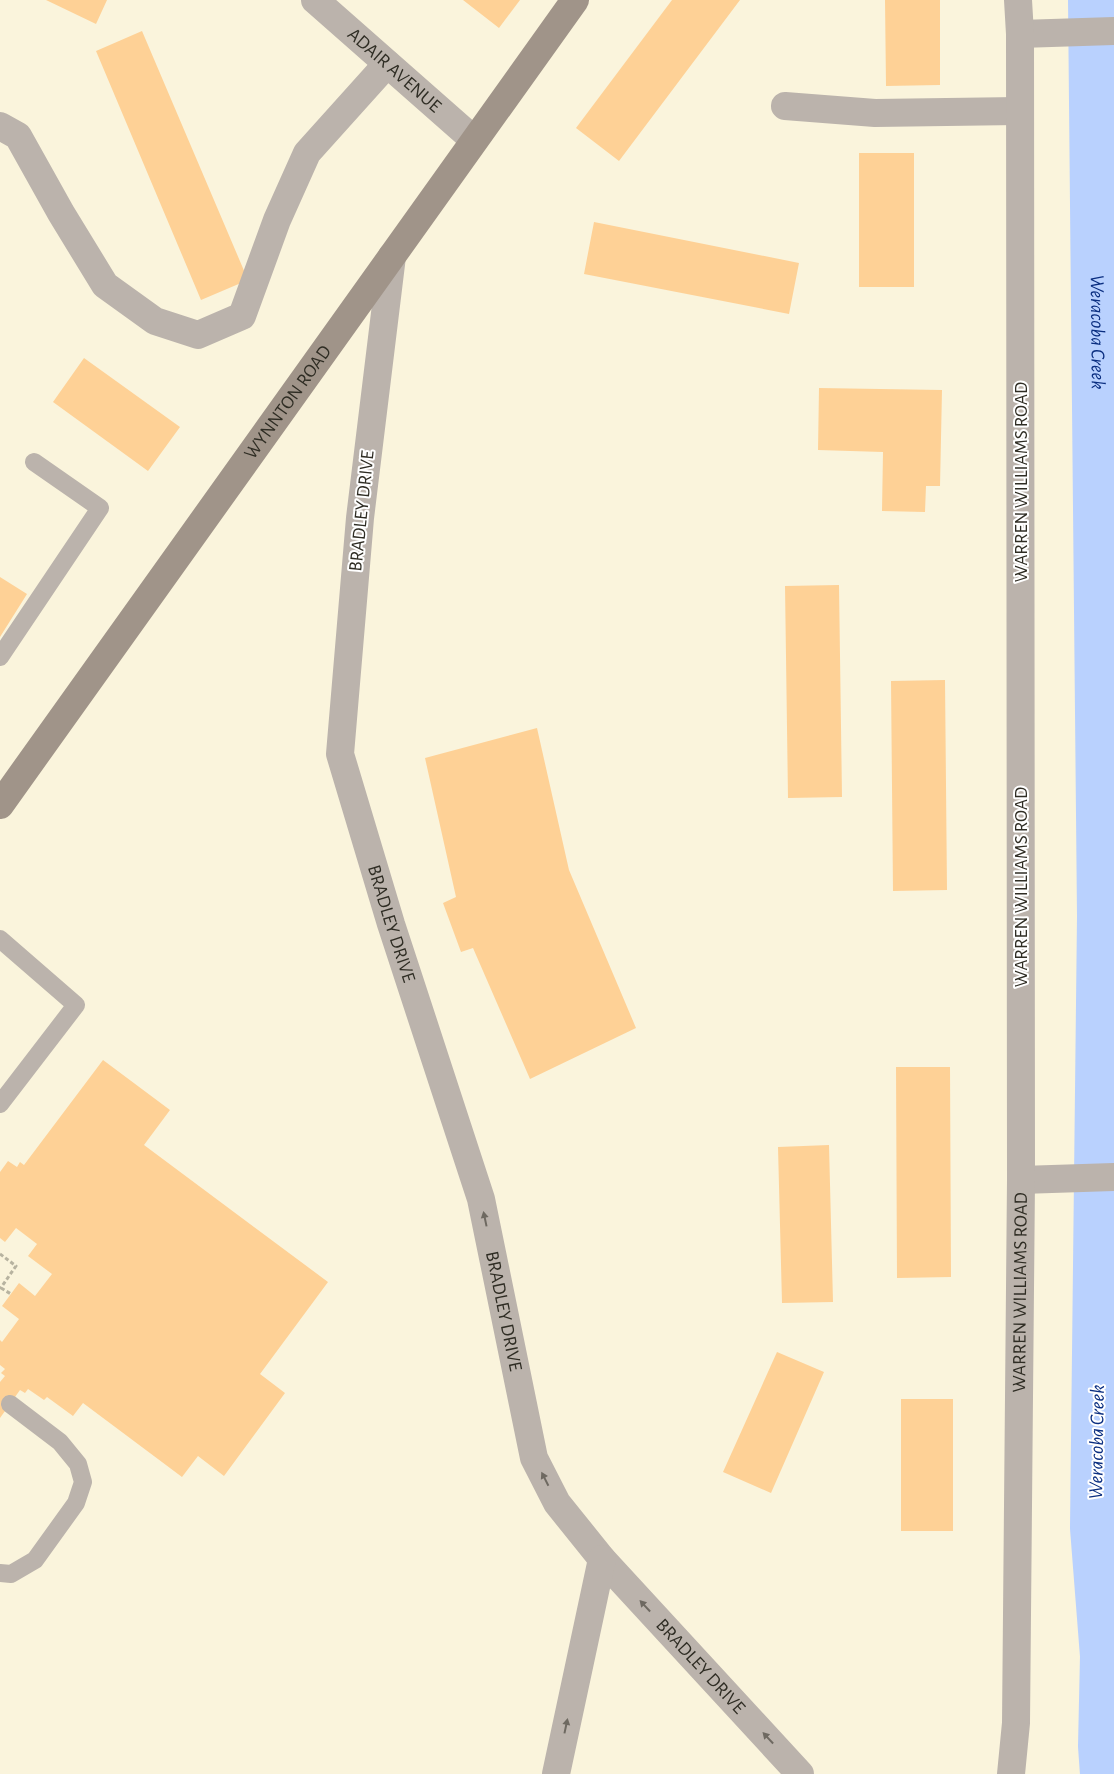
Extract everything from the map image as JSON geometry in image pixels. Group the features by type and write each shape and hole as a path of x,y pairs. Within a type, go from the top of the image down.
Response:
{"main road":[{"name":"WYNNTON ROAD","path":"0,805 575,0"}],"street":[{"name":"ADAIR AVENUE","path":"315,0 474,140"},
{"name":"WARREN WILLIAMS ROAD","path":"1011,1774 1016,1723 1021,1180 1020,34 1018,0"},
{"path":"1020,34 1114,31"},
{"path":"0,126 18,136 61,213 105,285 155,321 198,335 242,316 277,220 307,153 387,64"},
{"path":"785,106 875,113 1020,111"},
{"name":"BRADLEY DRIVE","path":"392,256 360,518 340,754 391,924 481,1199 534,1458 557,1503 602,1559 800,1774"},
{"path":"1021,1180 1114,1178"},
{"path":"556,1774 602,1559"}],"lane":[{"path":"0,657 100,508 34,462"},
{"path":"0,938 76,1005 0,1104"},
{"path":"0,1574 11,1574 35,1560 76,1503 84,1482 78,1464 60,1442 10,1404"}],"path":[{"path":"0,1254 16,1266 0,1288 10,1294"}],"building":[{"path":"46,0 107,0 96,24"},
{"path":"463,0 520,0 499,28"},
{"path":"672,0 740,0 619,161 576,128"},
{"path":"885,0 940,0 940,85 886,86"},
{"path":"142,31 248,280 201,300 96,51"},
{"path":"859,153 914,153 914,287 859,287"},
{"path":"594,222 799,263 789,314 584,274"},
{"path":"84,358 180,427 148,471 53,402"},
{"path":"819,388 942,390 940,486 926,486 925,512 882,511 883,452 818,450"},
{"path":"0,577 27,594 0,637"},
{"path":"839,585 842,797 788,798 785,586"},
{"path":"945,680 947,890 893,891 891,681"},
{"path":"537,728 569,870 636,1028 530,1079 473,948 461,952 443,903 456,897 425,758"},
{"path":"103,1060 170,1110 144,1145 328,1282 260,1374 285,1393 224,1476 198,1456 182,1477 83,1403 73,1416 47,1397 44,1400 28,1389 25,1393 20,1390 0,1418 0,1382 5,1376 1,1373 5,1369 0,1365 0,1340 2,1342 19,1319 2,1306 19,1283 35,1296 52,1274 28,1256 37,1244 16,1228 5,1242 0,1238 0,1172 8,1161 17,1167 20,1162 24,1165"},
{"path":"896,1067 950,1067 951,1277 897,1278"},
{"path":"829,1145 833,1302 782,1303 778,1147"},
{"path":"777,1352 824,1372 771,1493 723,1472"},
{"path":"901,1399 953,1399 953,1531 901,1531"}],"waterway":[{"name":"Weracoba Creek","path":"1094,0 1103,916 1096,1528 1106,1656 1104,1746 1106,1774"}]}
